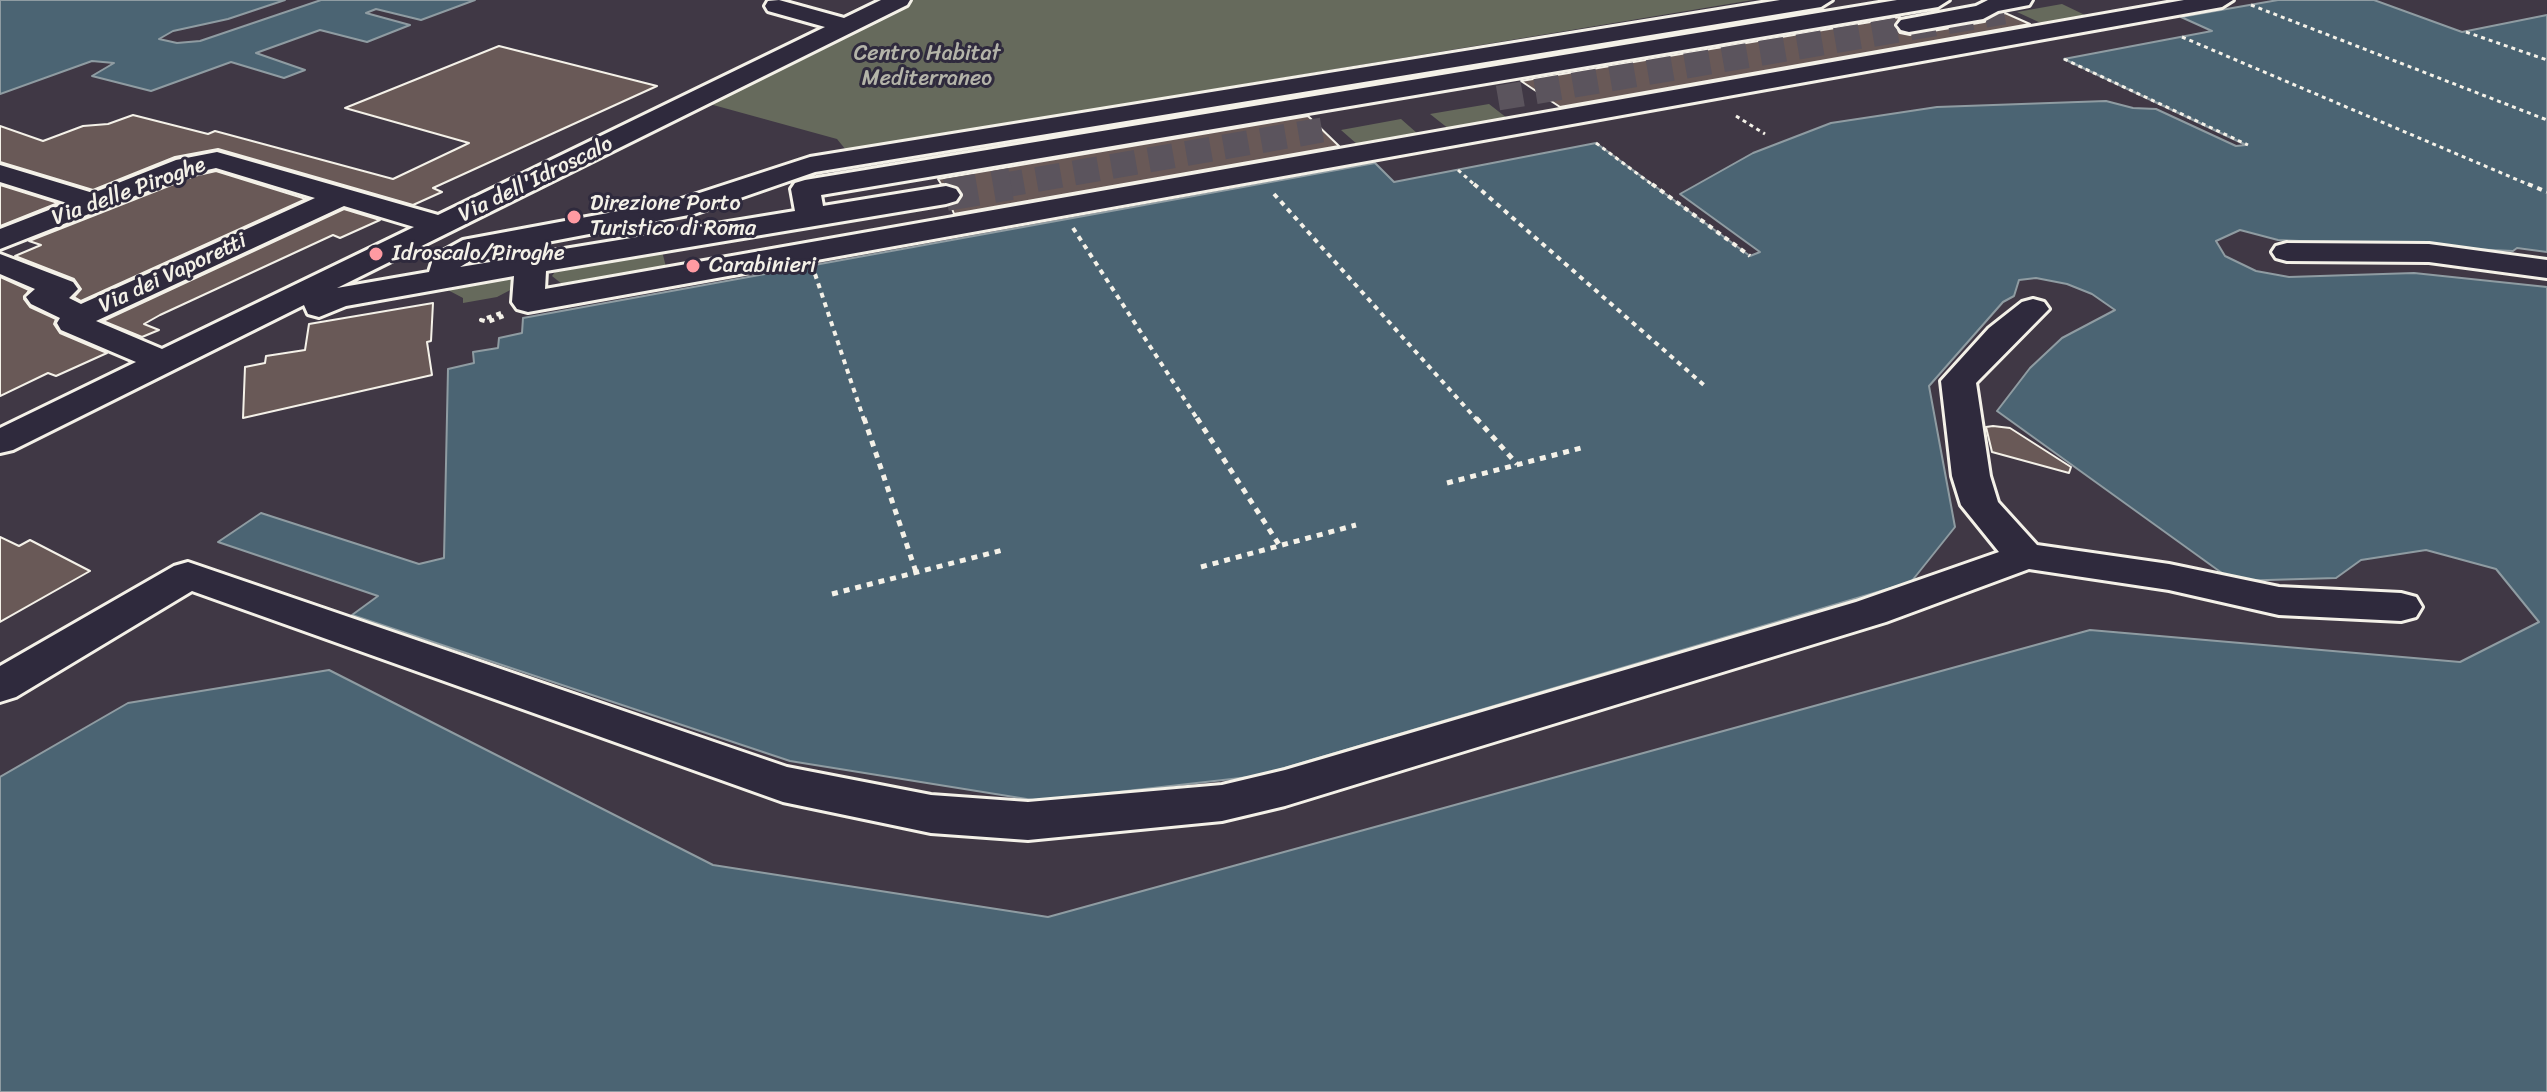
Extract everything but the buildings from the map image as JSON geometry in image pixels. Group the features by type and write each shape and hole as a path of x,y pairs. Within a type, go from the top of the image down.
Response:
{"street":[{"name":"Via dell'Idroscalo","path":"0,442 899,0"},
{"path":"531,250 528,302 1399,103 1821,0"},
{"path":"0,466 337,298 684,208 808,194 1399,103 1938,0"},
{"path":"1399,103 2110,20 2222,0"},
{"path":"531,250 808,194 956,192 1298,131 1314,121 1355,114 1368,105 1490,92 1509,94 2003,8 2061,2 2110,20"},
{"path":"776,6 846,26"},
{"path":"1848,44 1860,50 2007,25 2003,8"},
{"path":"1399,103 1508,100 1526,109 1831,57 1819,50"},
{"path":"956,192 974,202 990,203 1302,149 1309,146 1308,140"},
{"name":"Via delle Piroghe","path":"0,240 186,166 217,160 443,226"},
{"path":"0,173 96,203"},
{"name":"Via dei Vaporetti","path":"0,263 62,289 42,297 81,316 342,196"},
{"path":"2287,252 2429,253 2547,269"},
{"path":"364,265 444,271"},
{"path":"2025,556 1980,505 1971,476 1958,381 2001,335 2033,309"},
{"path":"81,316 73,323 164,362"},
{"path":"0,686 188,575 783,784 931,814 1028,821 1222,803 1285,788 1871,612 2025,556 2169,577 2279,601 2401,607"}],"path":[{"path":"2251,5 2547,120"},
{"path":"2466,32 2547,60"},
{"path":"2182,37 2547,192"},
{"path":"2064,59 2248,145"},
{"path":"1736,116 1765,134"},
{"path":"1596,143 1750,256"},
{"path":"1458,170 1705,386"},
{"path":"1264,183 1517,464"},
{"path":"1068,219 1280,546"},
{"path":"811,264 916,572"},
{"path":"505,313 488,322 481,320 505,313"},
{"path":"1447,483 1585,447"},
{"path":"1201,567 1356,525"},
{"path":"832,594 1003,550"}],"green space":[{"name":"Centro Habitat Mediterraneo","path":"911,0 1753,0 846,150 837,139 706,103"},
{"path":"2062,4 2087,16 2043,24 2017,12"},
{"path":"1489,104 1507,118 1449,129 1430,114"},
{"path":"1401,119 1418,134 1358,145 1341,130"},
{"path":"662,251 666,267 574,284 562,284 552,276 558,268"},
{"path":"510,275 515,277 516,287 497,297 463,303 463,298 444,288"}],"water":[{"path":"0,0 285,0 228,19 173,31 159,39 177,43 200,41 321,0 475,0 421,20 376,9 366,13 410,25 367,42 320,30 256,53 305,70 284,78 231,62 151,91 92,76 114,63 92,61 0,94"},
{"path":"2278,0 2374,0 2462,32 2547,15 2547,252 2517,248 2513,251 2278,240 2240,230 2216,241 2225,256 2256,271 2289,277 2414,273 2547,287 2547,1092 0,1092 0,777 128,703 329,670 713,865 1048,917 2090,630 2460,662 2539,622 2496,569 2426,550 2361,560 2336,578 2233,581 1997,411 2030,368 2062,338 2115,310 2092,294 2067,284 2036,278 2019,280 2014,296 2003,302 1929,386 1955,527 1911,582 1258,776 1039,801 790,761 352,615 378,596 218,542 261,513 419,564 444,558 448,369 474,363 473,352 498,348 499,338 522,333 523,318 1375,163 1394,182 1596,143 1750,256 1760,252 1680,194 1753,153 1831,123 1937,107 2106,101 2133,108 2156,109 2236,146 2246,145 2064,59 2212,31 2181,17"}],"tunnel":[{"path":"1498,98 2004,12"},
{"path":"999,186 1322,130"},
{"path":"946,195 1011,184"}],"place":[{"name":"Direzione Porto Turistico di Roma","path":"574,217"},
{"name":"Idroscalo/Piroghe","path":"376,254"},
{"name":"Carabinieri","path":"693,266"}]}
